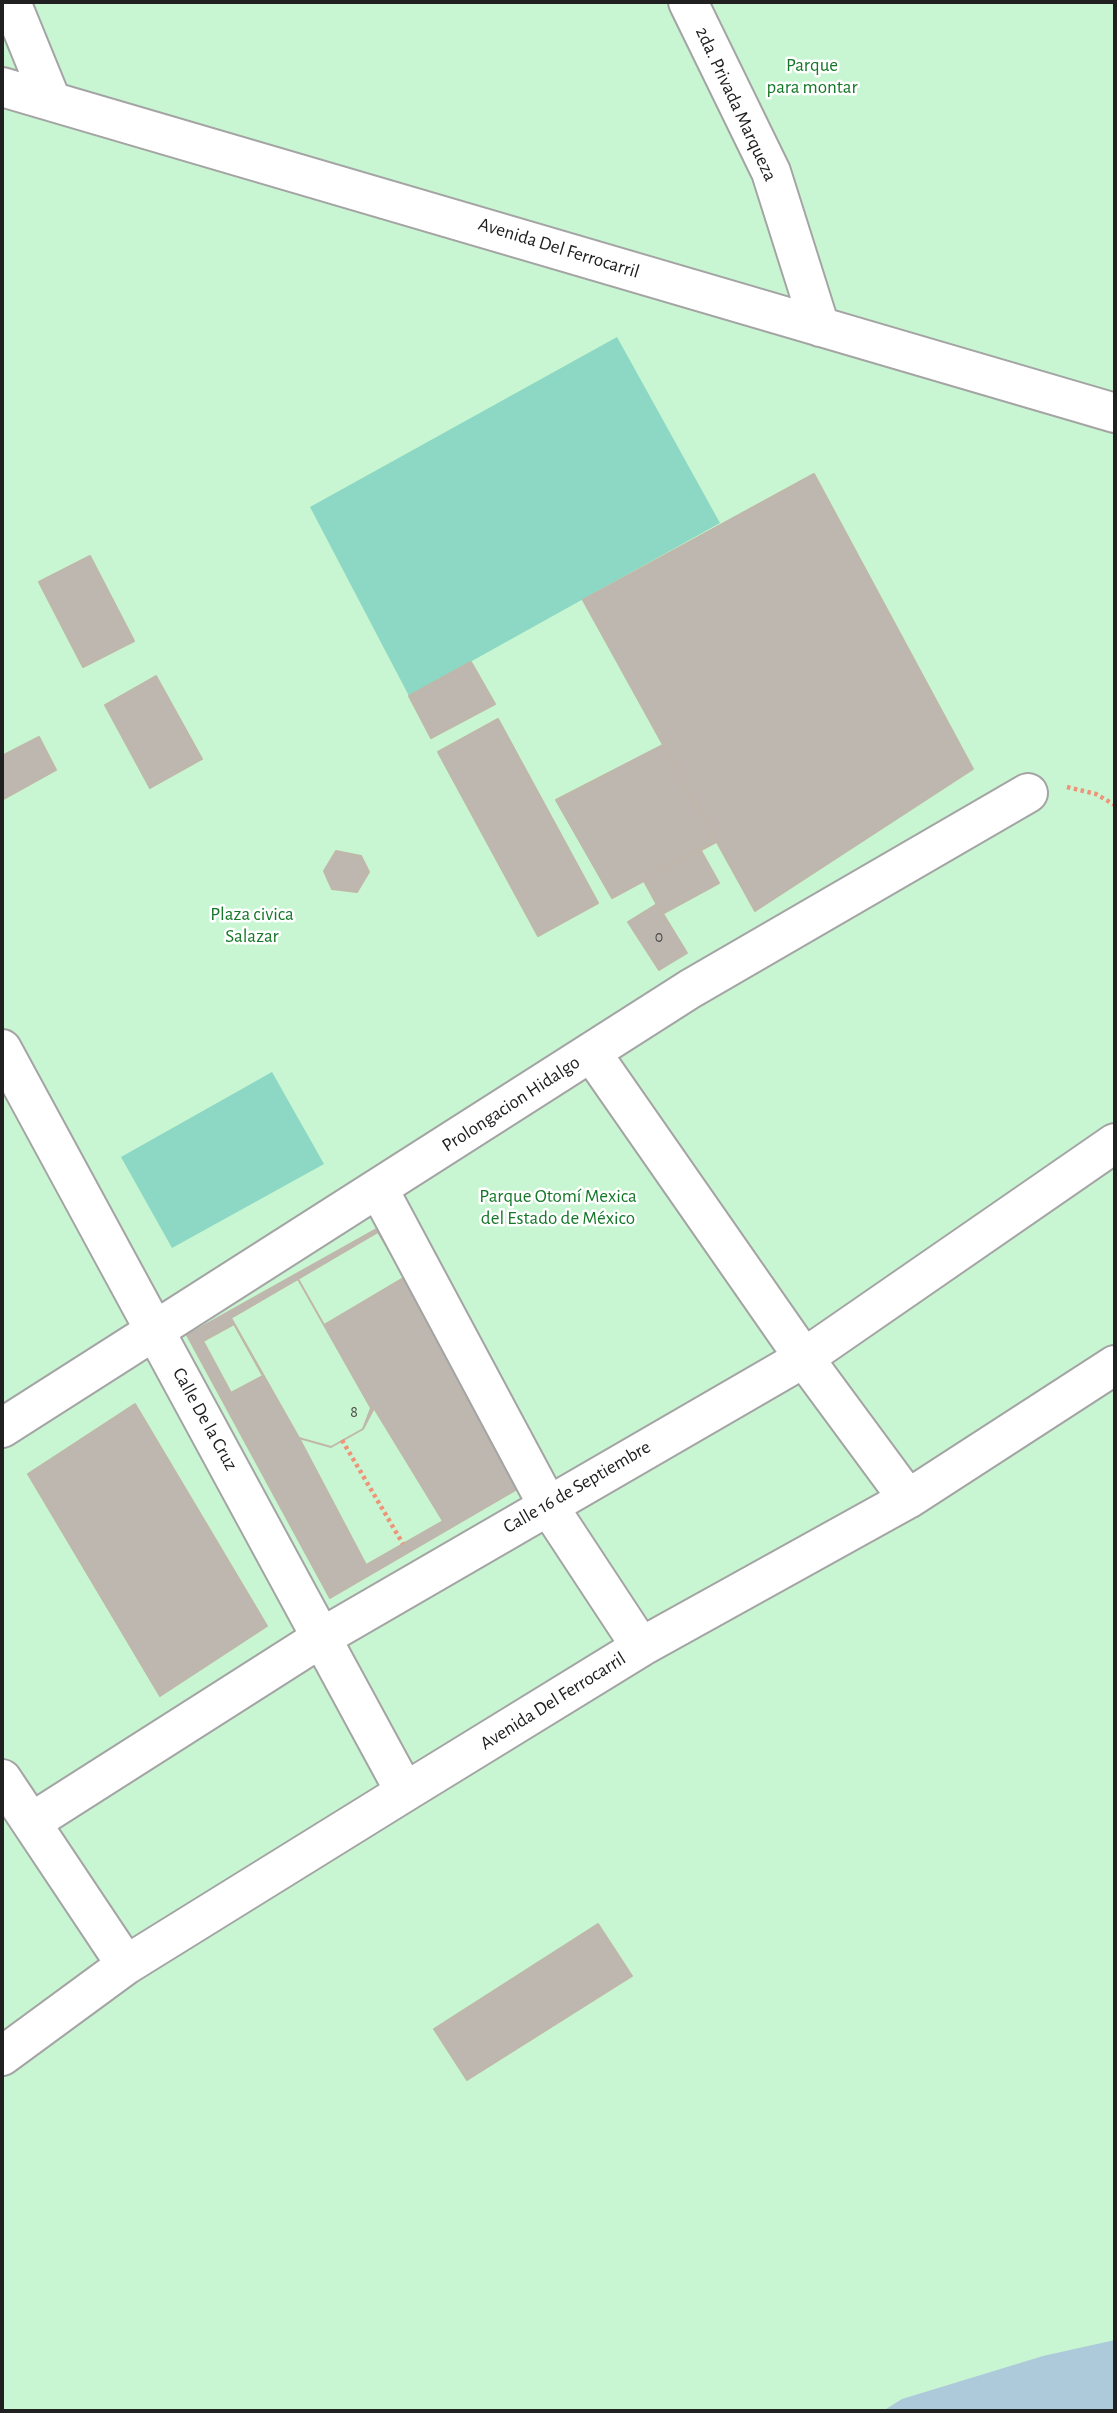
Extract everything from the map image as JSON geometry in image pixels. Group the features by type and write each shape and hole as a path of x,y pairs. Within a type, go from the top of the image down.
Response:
{"street":[{"path":"11,2 51,100"},
{"name":"2da. Privada Marqueza","path":"688,2 771,172 820,327"},
{"name":"Avenida Del Ferrocarril","path":"2,87 1115,413"},
{"name":"Prolongacion Hidalgo","path":"2,1428 379,1190 690,989 1028,793"},
{"name":"Calle De la Cruz","path":"2,1049 324,1636 405,1791"},
{"path":"591,1052 804,1358 908,1499"},
{"name":"Calle 16 de Septiembre","path":"32,1822 324,1636 547,1504 804,1358 1115,1143"},
{"path":"379,1190 547,1504 641,1647"},
{"name":"Avenida Del Ferrocarril","path":"2,2056 126,1965 405,1791 641,1647 908,1499 1115,1366"},
{"path":"2,1779 126,1965"}],"path":[{"path":"1028,793 1061,786 1096,794 1115,805"},
{"path":"342,1440 423,1578"}],"green space":[{"name":"Parque Otomí Mexica del Estado de México","path":"2,2 1115,2 1115,2411 2,2411"},
{"path":"617,337 720,523 409,696 310,507"},
{"path":"272,1072 324,1164 172,1248 121,1157"}],"water":[{"path":"1115,2340 1115,2411 883,2411 902,2399 1043,2356"}],"building":[{"path":"814,474 973,769 755,911 583,600"},
{"path":"90,556 134,641 83,667 39,582"},
{"path":"471,662 495,704 431,738 409,696"},
{"path":"156,676 202,759 150,788 105,705"},
{"path":"498,719 598,903 538,936 438,752"},
{"path":"39,737 56,770 2,800 2,756"},
{"path":"663,745 716,842 612,898 556,800"},
{"path":"700,849 719,883 662,914 644,881"},
{"path":"336,851 361,856 369,872 357,892 332,889 324,871"},
{"path":"657,904 687,953 659,970 628,922"},
{"path":"380,1227 519,1488 330,1598 187,1335"},
{"path":"378,1232 405,1277 324,1325 298,1279"},
{"path":"298,1279 371,1408 363,1429 331,1447 299,1438 231,1318"},
{"path":"234,1324 263,1376 231,1393 203,1341"},
{"path":"135,1404 267,1626 160,1696 28,1474"},
{"path":"374,1408 443,1521 366,1565 299,1438 331,1447 363,1429"},
{"path":"598,1924 632,1976 467,2080 434,2029"}],"park label":[{"name":"Parque para montar","path":"812,76"},
{"name":"Plaza civica Salazar","path":"252,925"}]}
